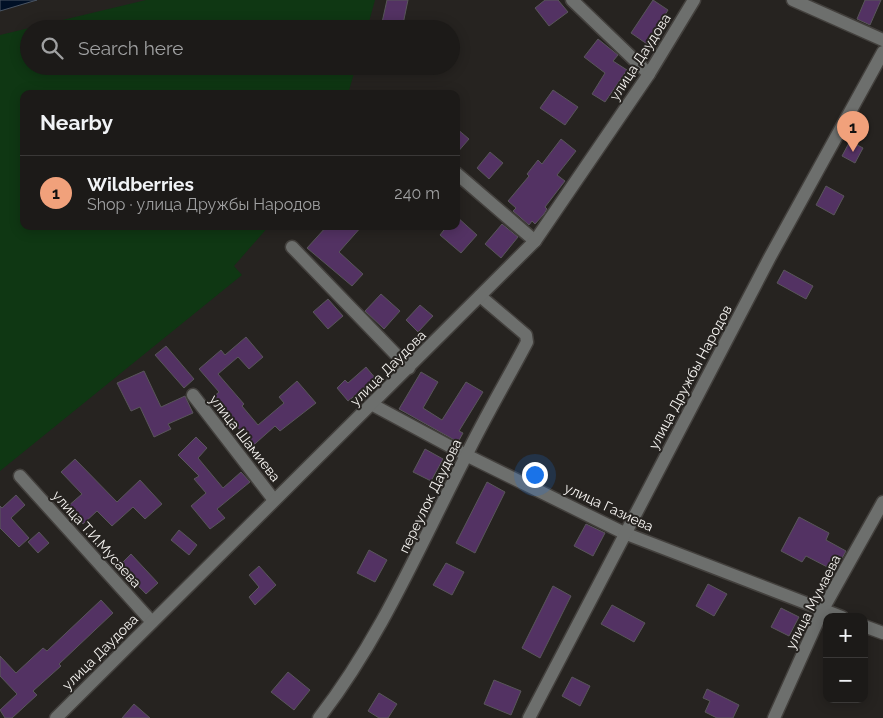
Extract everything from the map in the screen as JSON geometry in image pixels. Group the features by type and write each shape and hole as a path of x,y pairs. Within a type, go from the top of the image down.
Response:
{"street":[{"path":"572,0 649,74"},
{"name":"улица Даудова","path":"56,718 274,500 373,405 535,241 649,74 694,0"},
{"path":"793,0 883,40"},
{"name":"улица Дружбы Народов","path":"529,718 624,533 770,257 883,52"},
{"path":"460,176 535,241"},
{"path":"292,248 409,368"},
{"name":"переулок Даудова","path":"319,718 366,651 398,594 466,455 528,339 526,335 480,296"},
{"name":"улица Шамиева","path":"193,395 274,500"},
{"name":"улица Газиева","path":"373,405 466,455 624,533 832,613"},
{"name":"улица Т.И.Мусаева","path":"20,476 152,622"},
{"name":"улица Мумаева","path":"774,718 823,609 883,502"},
{"path":"868,627 883,633"}],"green space":[{"path":"146,0 375,0 369,20 63,20"},
{"path":"20,30 20,75 353,75 349,90 20,90 20,230 266,230 234,266 242,275 0,471 0,35"}],"water":[{"path":"0,0 37,0 0,11"}],"building":[{"path":"387,0 408,0 404,20 383,20"},
{"path":"545,0 558,0 568,12 549,26 535,8"},
{"path":"653,0 668,10 647,44 631,33"},
{"path":"865,0 881,0 870,25 857,19"},
{"path":"598,39 618,55 613,61 627,70 605,102 592,94 605,73 584,57"},
{"path":"553,90 578,107 565,125 540,108"},
{"path":"460,131 469,139 460,149"},
{"path":"561,139 576,151 557,175 565,181 545,207 547,209 544,214 535,224 532,221 529,225 513,211 516,208 508,201 529,176 527,174 538,160 542,164"},
{"path":"850,141 863,148 855,163 842,156"},
{"path":"490,152 503,163 489,179 477,168"},
{"path":"826,186 844,196 834,215 816,205"},
{"path":"460,220 477,235 461,253 440,235 444,230 460,230"},
{"path":"502,224 518,237 501,258 485,244"},
{"path":"323,230 358,230 339,252 363,274 352,286 307,248"},
{"path":"784,270 813,286 806,299 777,283"},
{"path":"381,294 400,311 384,329 365,311"},
{"path":"328,299 343,316 328,329 313,312"},
{"path":"420,305 433,316 418,332 406,320"},
{"path":"246,337 263,357 249,369 238,357 218,374 244,404 242,406 258,425 284,403 279,397 297,381 316,403 280,431 275,426 248,450 234,435 240,430 212,398 219,392 199,369 221,350 225,355"},
{"path":"166,346 194,379 184,388 155,355"},
{"path":"366,367 376,379 348,401 337,388 345,380 348,383"},
{"path":"144,371 161,407 185,396 193,413 168,424 171,429 154,437 140,407 131,411 117,383"},
{"path":"421,372 438,382 423,408 442,420 466,382 483,392 459,431 463,433 458,442 399,409"},
{"path":"196,437 207,448 198,458 223,488 241,472 250,482 217,509 225,518 210,529 191,506 206,493 194,479 199,476 178,455"},
{"path":"425,449 443,459 431,481 413,472"},
{"path":"75,459 117,502 140,480 162,504 145,519 133,507 112,526 97,511 83,524 67,507 82,494 61,472"},
{"path":"487,482 505,492 475,553 456,543"},
{"path":"16,495 25,505 11,518 29,538 19,547 0,528 0,506 2,508"},
{"path":"799,517 829,533 826,540 846,551 835,571 806,556 802,562 781,551"},
{"path":"586,524 605,533 593,556 574,546"},
{"path":"179,530 197,545 189,555 171,540"},
{"path":"39,532 49,543 38,553 28,542"},
{"path":"369,550 387,560 375,582 357,573"},
{"path":"131,554 158,583 146,594 119,566"},
{"path":"446,563 464,572 452,595 433,585"},
{"path":"259,566 276,585 255,605 249,597 259,587 249,575"},
{"path":"708,584 727,594 714,616 696,606"},
{"path":"553,586 571,596 540,658 522,648"},
{"path":"101,600 113,613 59,664 61,666 33,691 37,695 12,718 5,718 0,710 17,694 0,676 0,656 16,673 43,648 47,651"},
{"path":"612,605 645,623 634,642 601,624"},
{"path":"781,608 799,617 789,636 771,627"},
{"path":"288,672 310,690 294,710 271,692"},
{"path":"572,677 590,686 580,706 562,696"},
{"path":"494,680 521,691 511,715 484,704"},
{"path":"707,689 739,705 733,718 717,718 705,712 710,701 703,698"},
{"path":"379,693 397,704 388,718 379,718 368,711"},
{"path":"134,704 150,718 122,718"}],"place":[{"name":"Wildberries","path":"853,152"}]}
